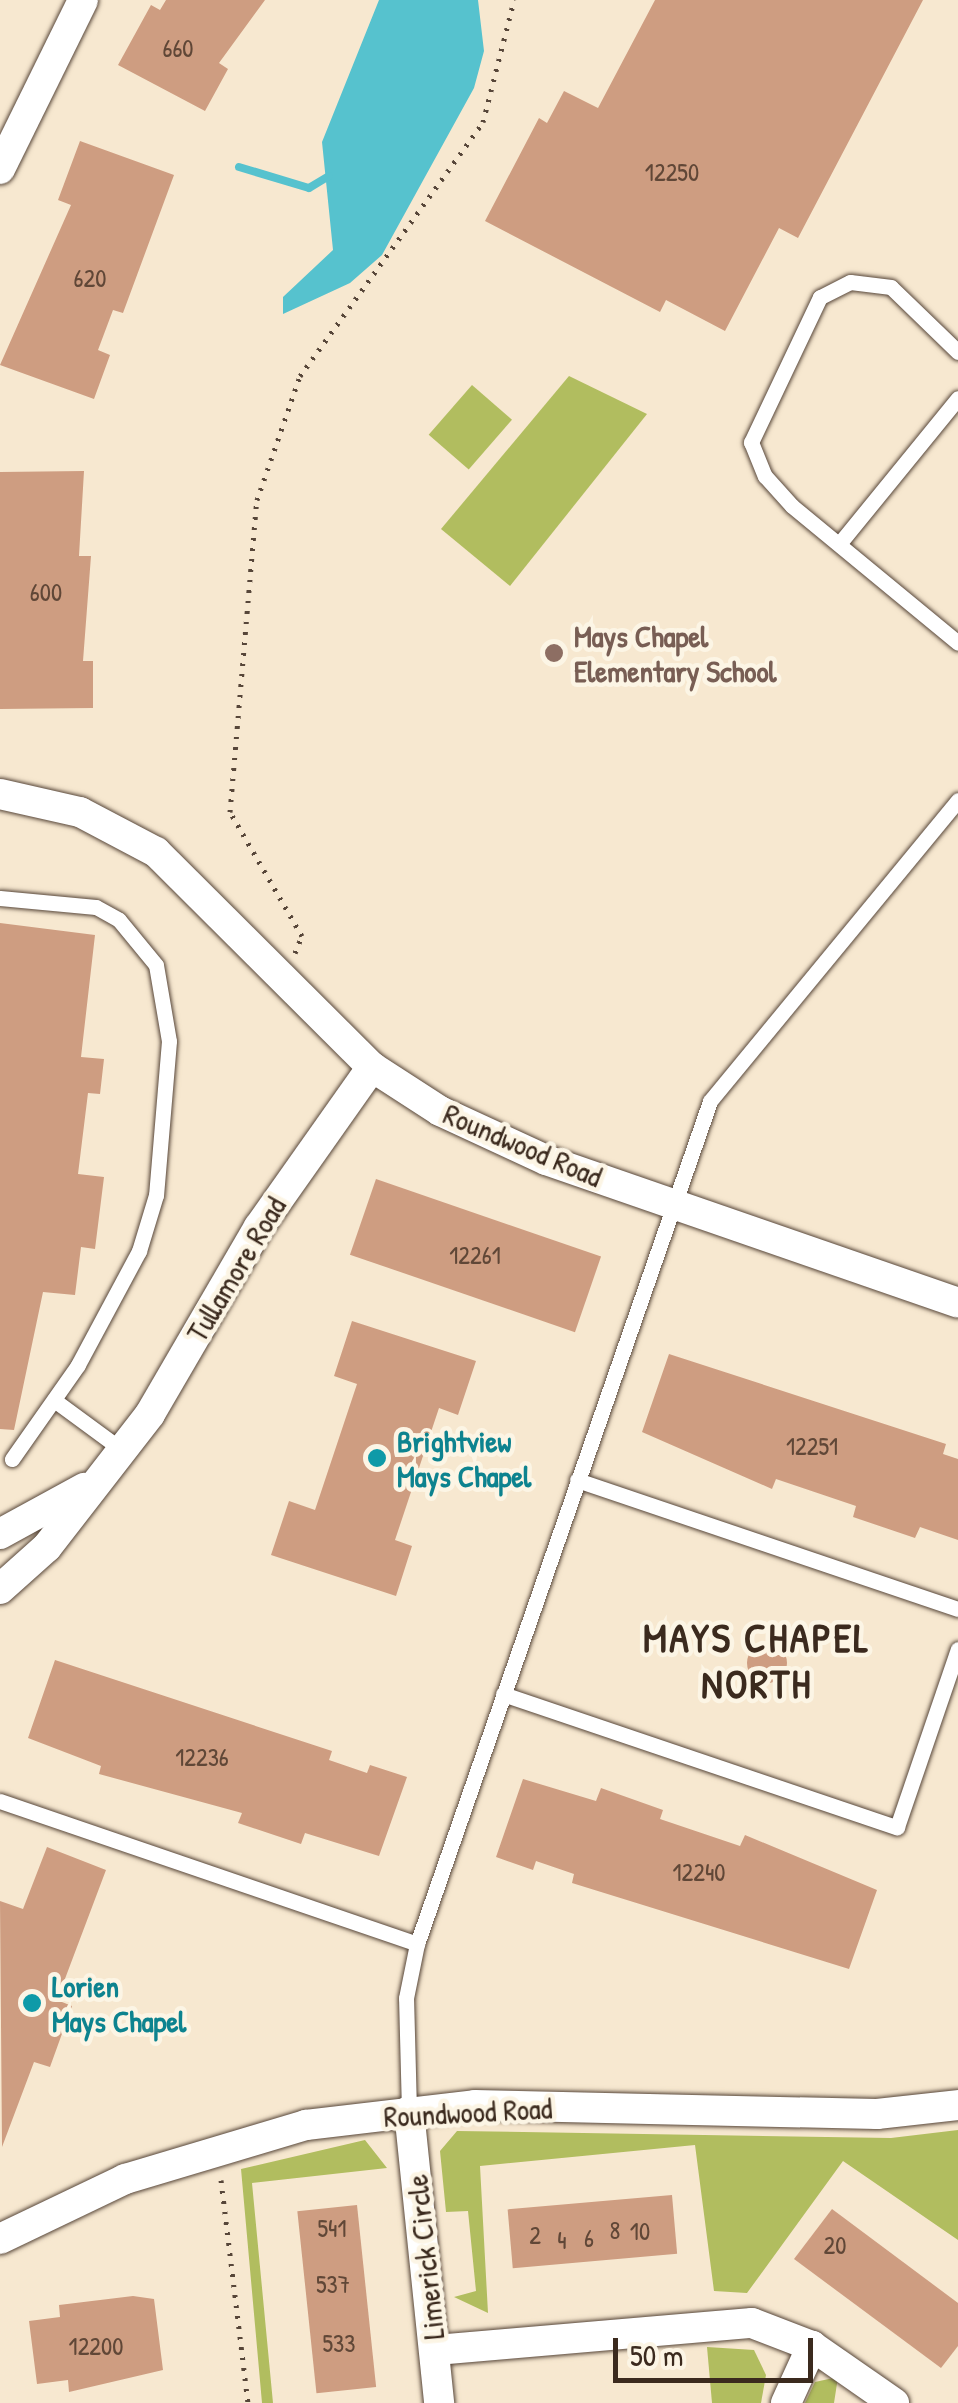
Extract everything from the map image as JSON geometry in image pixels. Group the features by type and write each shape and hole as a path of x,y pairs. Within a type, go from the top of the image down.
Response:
{"street":[{"path":"0,168 83,0"},
{"name":"Roundwood Road","path":"0,794 80,812 156,852 208,894 372,1067 496,1140 958,1303"},
{"name":"Tullamore Road","path":"0,1590 122,1450 312,1145 372,1067"},
{"name":"Tullamore Road","path":"0,1534 103,1474"},
{"name":"Roundwood Road","path":"0,2239 216,2147 409,2111 877,2114 958,2105"},
{"name":"Limerick Circle","path":"409,2111 439,2403"},
{"path":"436,2350 710,2322 752,2323 812,2346 894,2403"},
{"path":"786,2403 812,2346"}],"lane":[{"path":"958,352 891,287 850,282 820,297 751,442 764,476 958,643"},
{"path":"839,544 935,436 958,398"},
{"path":"409,2111 406,1998 416,1944 673,1204 726,1078 958,800"},
{"path":"0,898 96,907 119,920 156,965 168,1008 156,1195 125,1284 54,1400 12,1459"},
{"path":"54,1400 122,1450"},
{"path":"577,1480 958,1609"},
{"path":"503,1694 897,1827 958,1649"},
{"path":"0,1802 416,1944"}],"path":[{"path":"296,953 302,936 230,812 257,500 300,376 483,122 514,0"},
{"path":"219,2172 248,2403"}],"green space":[{"path":"569,376 647,414 510,586 441,529"},
{"path":"472,385 512,420 469,470 429,435"},
{"path":"958,2130 958,2240 843,2161 747,2293 714,2291 695,2145 480,2166 488,2313 454,2297 476,2291 468,2211 446,2212 440,2151 457,2131 891,2138"},
{"path":"365,2140 387,2168 252,2183 273,2403 262,2403 241,2169"},
{"path":"707,2347 754,2350 766,2375 761,2403 712,2403"},
{"path":"838,2377 834,2403 805,2403 815,2382"}],"water":[{"path":"379,0 478,0 484,51 474,88 382,255 350,283 283,314 283,297 333,250 322,142"}],"building":[{"path":"166,0 265,0 219,63 228,69 205,111 118,65 151,5 160,10"},
{"path":"655,0 923,0 798,238 779,228 725,331 666,300 660,312 485,221 539,118 547,123 564,91 598,108"},
{"path":"80,141 174,175 123,313 113,310 98,350 110,355 94,399 0,365 71,205 58,200"},
{"path":"84,471 79,556 91,556 83,661 93,661 93,708 0,709 0,472"},
{"path":"0,923 95,935 81,1057 104,1059 100,1094 88,1093 78,1174 104,1177 95,1249 81,1247 75,1295 43,1292 14,1430 0,1429"},
{"path":"376,1179 601,1256 575,1332 350,1255"},
{"name":"Brightview Mays Chapel","path":"352,1321 476,1361 458,1415 439,1408 395,1540 412,1546 396,1596 271,1555 289,1501 315,1510 357,1384 334,1376"},
{"path":"669,1354 946,1444 943,1454 958,1459 958,1540 920,1527 915,1538 853,1517 856,1506 776,1479 772,1489 642,1432"},
{"path":"767,1643 781,1649 787,1663 781,1677 767,1683 753,1677 747,1663 753,1649"},
{"path":"55,1660 332,1751 329,1760 367,1773 370,1765 407,1777 379,1856 305,1833 301,1844 238,1823 242,1813 99,1774 101,1766 28,1738"},
{"path":"523,1779 596,1801 601,1788 663,1810 660,1819 740,1846 745,1835 877,1890 849,1969 572,1883 574,1874 536,1861 533,1870 496,1857"},
{"name":"Lorien Mays Chapel","path":"47,1847 106,1870 57,2000 72,2006 50,2067 34,2062 2,2147 0,1901 23,1909"},
{"path":"672,2195 677,2254 513,2268 508,2209"},
{"path":"357,2205 376,2387 316,2393 297,2211"},
{"path":"832,2209 958,2303 958,2346 941,2368 794,2259"},
{"path":"133,2296 154,2299 163,2370 69,2392 68,2380 37,2384 29,2321 60,2317 59,2305"}],"waterway":[{"path":"239,167 309,188 329,176"}],"place":[{"name":"Mays Chapel Elementary School","path":"554,653"},
{"name":"Brightview Mays Chapel","path":"377,1458"},
{"name":"Lorien Mays Chapel","path":"32,2003"}],"district":[{"name":"MAYS CHAPEL NORTH","path":"757,1660"}]}
